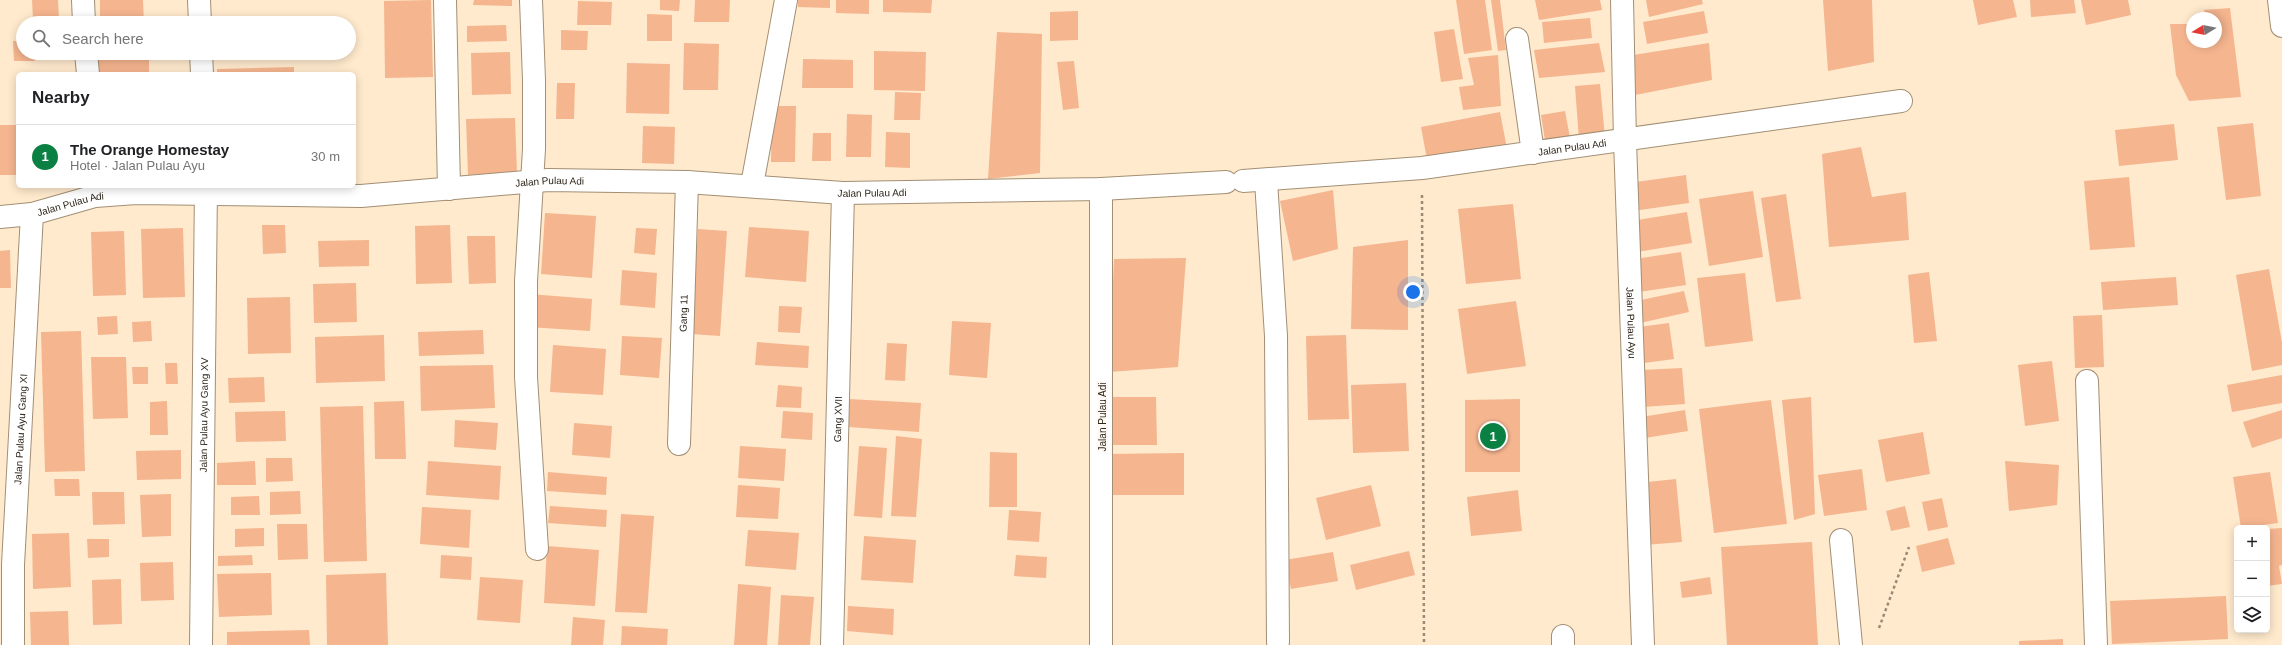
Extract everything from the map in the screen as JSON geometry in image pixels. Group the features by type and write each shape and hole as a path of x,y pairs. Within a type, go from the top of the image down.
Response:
{"street":[{"path":"83,0 84,16"},
{"path":"199,0 200,16"},
{"path":"445,0 449,189"},
{"path":"531,0 534,80 534,149 530,182 526,281 526,377 537,549"},
{"path":"752,185 786,0"},
{"name":"Jalan Pulau Ayu","path":"1622,0 1625,141 1643,645"},
{"path":"2279,0 2282,26"},
{"path":"1516,39 1533,153"},
{"path":"87,60 88,72"},
{"path":"201,60 202,72"},
{"name":"Jalan Pulau Adi","path":"0,217 32,214 95,191 136,193 207,190 361,196 530,182 687,182 752,185 844,193 1101,189 1266,181 1422,168 1625,141 1901,101"},
{"path":"1266,181 1276,336 1278,642"},
{"name":"Gang 11","path":"679,444 687,182"},
{"name":"Jalan Pulau Adi","path":"1101,189 1101,645"},
{"name":"Jalan Pulau Ayu Gang XV","path":"201,645 207,190"},
{"name":"Gang XVII","path":"832,645 844,193"},
{"name":"Jalan Pulau Ayu Gang XI","path":"13,645 13,565 32,214"},
{"path":"2087,381 2096,645"},
{"path":"1841,540 1851,645"}],"path":[{"path":"1422,168 1424,645"},
{"path":"1877,631 1909,547"}],"building":[{"path":"32,0 58,0 59,16 33,16"},
{"path":"100,0 143,0 144,16 100,16"},
{"path":"431,0 433,77 385,78 384,1"},
{"path":"474,0 512,0 512,6 473,5"},
{"path":"660,0 680,0 679,11 660,10"},
{"path":"695,0 730,0 729,22 694,22"},
{"path":"798,0 830,0 830,8 798,7"},
{"path":"836,0 869,0 869,14 836,13"},
{"path":"883,0 932,0 931,13 883,12"},
{"path":"1456,0 1485,0 1492,50 1464,54"},
{"path":"1491,0 1500,0 1506,50 1498,51"},
{"path":"1535,0 1600,0 1602,10 1539,20"},
{"path":"1646,0 1702,0 1703,4 1649,17"},
{"path":"1823,0 1872,0 1874,62 1828,71"},
{"path":"1973,0 2013,0 2017,17 1978,25"},
{"path":"2030,0 2074,0 2076,13 2031,17"},
{"path":"2081,0 2128,0 2131,15 2086,25"},
{"path":"578,1 612,2 611,25 577,25"},
{"path":"2230,8 2241,97 2189,101 2176,75 2170,24 2186,24 2186,48 2222,48 2222,12 2205,12 2204,10"},
{"path":"1078,11 1078,40 1050,41 1050,12"},
{"path":"1704,11 1708,33 1647,44 1643,22"},
{"path":"647,14 672,15 672,41 647,41"},
{"path":"1590,18 1592,38 1544,43 1542,22"},
{"path":"506,25 507,41 467,42 467,26"},
{"path":"1454,29 1463,79 1441,82 1434,32"},
{"path":"561,30 588,31 587,50 561,50"},
{"path":"997,32 1042,34 1040,173 988,179"},
{"path":"13,41 16,41 16,60 35,60 35,61 14,61"},
{"path":"684,43 719,44 718,90 683,90"},
{"path":"1599,43 1605,72 1539,78 1534,50"},
{"path":"1709,43 1712,80 1630,96 1627,56"},
{"path":"874,51 926,52 925,91 874,90"},
{"path":"510,52 511,94 472,95 471,53"},
{"path":"1498,55 1501,106 1463,110 1459,87 1474,85 1468,58"},
{"path":"803,59 853,60 853,88 802,88"},
{"path":"97,60 149,60 149,72 97,72"},
{"path":"1074,61 1079,108 1063,110 1057,62"},
{"path":"627,63 670,64 669,114 626,113"},
{"path":"294,67 294,72 217,72 217,69"},
{"path":"557,83 575,83 574,119 556,119"},
{"path":"1600,84 1605,137 1579,140 1575,86"},
{"path":"895,92 921,93 920,120 894,120"},
{"path":"772,106 796,106 795,162 771,162"},
{"path":"1565,111 1571,143 1546,147 1541,115"},
{"path":"1500,112 1507,149 1428,165 1421,127"},
{"path":"847,114 872,115 871,157 846,157"},
{"path":"515,118 517,173 468,175 466,119"},
{"path":"2253,123 2261,196 2226,200 2217,127"},
{"path":"2174,124 2178,160 2119,166 2115,130"},
{"path":"0,125 16,125 16,175 0,175"},
{"path":"643,126 675,127 674,164 642,163"},
{"path":"886,132 910,133 910,168 885,167"},
{"path":"813,133 831,133 831,161 812,161"},
{"path":"1861,147 1872,197 1906,192 1909,240 1829,247 1822,154"},
{"path":"1686,175 1689,203 1633,211 1629,183"},
{"path":"2129,177 2135,247 2090,250 2084,181"},
{"path":"1333,190 1338,249 1293,261 1280,201"},
{"path":"1753,191 1763,257 1709,266 1699,199"},
{"path":"1786,194 1801,299 1776,302 1761,198"},
{"path":"1513,204 1521,279 1466,284 1458,209"},
{"path":"1687,212 1692,243 1637,252 1631,221"},
{"path":"545,213 596,216 592,278 541,274"},
{"path":"262,225 285,225 286,253 263,254"},
{"path":"450,225 452,283 416,284 415,226"},
{"path":"749,227 809,231 806,282 745,277"},
{"path":"183,228 185,297 143,298 141,229"},
{"path":"636,228 657,229 655,255 634,253"},
{"path":"698,229 727,231 720,336 691,334"},
{"path":"124,231 126,295 93,296 91,232"},
{"path":"467,236 495,236 496,283 469,284"},
{"path":"369,240 369,266 319,267 318,241"},
{"path":"1408,240 1408,330 1351,329 1353,247"},
{"path":"10,250 11,288 0,288 0,251"},
{"path":"1681,252 1686,285 1639,292 1635,259"},
{"path":"1186,258 1178,367 1109,372 1114,259"},
{"path":"2269,269 2282,343 2282,365 2252,371 2236,275"},
{"path":"622,270 657,273 655,308 620,305"},
{"path":"1929,272 1937,341 1914,343 1908,275"},
{"path":"1745,273 1753,341 1705,347 1697,278"},
{"path":"2176,277 2178,305 2103,310 2101,282"},
{"path":"356,283 357,322 314,323 313,284"},
{"path":"1684,291 1689,312 1640,323 1636,301"},
{"path":"530,294 592,299 590,331 528,327"},
{"path":"290,297 291,353 248,354 247,298"},
{"path":"1516,301 1526,366 1467,374 1458,309"},
{"path":"779,306 802,307 800,333 778,332"},
{"path":"2102,315 2104,367 2075,368 2073,316"},
{"path":"117,316 118,334 98,335 97,317"},
{"path":"151,321 152,341 133,342 132,322"},
{"path":"952,321 991,323 987,378 949,375"},
{"path":"1669,323 1674,359 1644,363 1639,327"},
{"path":"483,330 484,354 419,356 418,332"},
{"path":"81,331 85,471 45,472 41,332"},
{"path":"384,335 385,381 316,383 315,337"},
{"path":"1346,335 1349,419 1308,420 1306,336"},
{"path":"622,336 662,338 659,378 620,375"},
{"path":"757,342 809,346 808,368 755,365"},
{"path":"887,343 907,344 905,381 885,380"},
{"path":"553,345 606,349 603,395 550,392"},
{"path":"91,357 126,357 128,418 93,419"},
{"path":"2052,361 2059,421 2025,426 2018,365"},
{"path":"165,363 177,363 178,384 166,384"},
{"path":"493,365 495,408 421,411 420,366"},
{"path":"132,367 148,367 148,384 133,384"},
{"path":"1682,368 1685,404 1643,407 1641,370"},
{"path":"2282,375 2282,403 2232,412 2227,385"},
{"path":"264,377 265,402 229,403 228,378"},
{"path":"1406,383 1409,451 1353,453 1351,385"},
{"path":"778,385 802,387 801,408 776,407"},
{"path":"1107,397 1156,397 1157,445 1107,445"},
{"path":"1811,397 1815,514 1794,520 1782,400"},
{"path":"849,399 921,403 919,432 848,427"},
{"path":"1520,399 1520,472 1465,472 1465,400"},
{"path":"1771,400 1787,524 1714,533 1699,409"},
{"path":"167,401 168,435 150,435 150,402"},
{"path":"404,401 406,459 375,459 374,402"},
{"path":"363,406 367,561 324,562 320,407"},
{"path":"1685,410 1688,431 1639,439 1635,418"},
{"path":"2282,410 2282,438 2252,448 2243,422"},
{"path":"285,411 286,441 236,442 235,412"},
{"path":"783,411 813,413 812,440 781,438"},
{"path":"455,420 498,423 496,450 454,447"},
{"path":"574,423 612,426 610,458 572,455"},
{"path":"1923,432 1930,474 1886,482 1878,440"},
{"path":"896,436 922,439 916,517 891,516"},
{"path":"740,446 786,449 784,481 738,478"},
{"path":"859,446 887,448 882,518 854,516"},
{"path":"181,450 181,479 137,480 136,451"},
{"path":"990,452 1017,453 1017,507 989,507"},
{"path":"1184,453 1184,495 1108,495 1107,454"},
{"path":"266,458 292,458 293,481 266,482"},
{"path":"255,461 256,485 217,485 217,463"},
{"path":"428,461 501,466 499,500 426,495"},
{"path":"2005,461 2059,465 2057,505 2009,511"},
{"path":"1862,469 1867,510 1824,516 1818,475"},
{"path":"548,472 607,477 606,495 547,491"},
{"path":"2270,472 2278,523 2263,525 2241,525 2233,477"},
{"path":"54,479 79,479 80,496 55,496"},
{"path":"1676,479 1682,542 1644,545 1638,483"},
{"path":"738,485 780,488 778,519 736,517"},
{"path":"1371,485 1381,526 1326,540 1316,498"},
{"path":"1518,490 1522,531 1471,536 1467,497"},
{"path":"300,491 301,514 270,515 270,492"},
{"path":"92,492 124,492 125,524 93,525"},
{"path":"171,494 171,536 142,537 140,495"},
{"path":"259,496 260,515 231,515 231,497"},
{"path":"1942,498 1948,527 1928,531 1922,502"},
{"path":"550,506 607,510 606,527 548,523"},
{"path":"1905,506 1910,527 1891,531 1886,511"},
{"path":"422,507 471,510 469,548 420,544"},
{"path":"1009,510 1041,512 1039,542 1007,540"},
{"path":"621,514 654,516 647,613 615,612"},
{"path":"277,524 307,524 308,559 278,560"},
{"path":"264,528 264,546 235,547 235,529"},
{"path":"2282,528 2282,565 2279,566 2282,584 2270,586 2270,561 2270,529"},
{"path":"748,530 799,533 796,570 745,566"},
{"path":"69,533 71,587 33,589 32,534"},
{"path":"864,536 916,540 913,583 861,580"},
{"path":"1948,538 1955,564 1922,572 1916,546"},
{"path":"87,539 109,539 109,557 88,558"},
{"path":"1812,542 1818,645 1727,645 1721,547"},
{"path":"547,546 599,550 595,606 544,603"},
{"path":"1409,551 1415,575 1356,590 1350,565"},
{"path":"1333,552 1338,581 1291,589 1285,560"},
{"path":"252,555 253,565 218,566 218,556"},
{"path":"441,555 472,557 471,580 440,578"},
{"path":"1016,555 1047,557 1046,578 1014,576"},
{"path":"173,562 174,600 141,601 140,563"},
{"path":"271,573 272,615 219,617 217,574"},
{"path":"386,573 388,645 327,645 326,575"},
{"path":"480,577 523,580 520,623 477,620"},
{"path":"1710,577 1712,594 1682,598 1680,582"},
{"path":"121,579 122,624 93,625 92,580"},
{"path":"738,584 771,587 767,645 734,645"},
{"path":"781,595 814,597 810,645 778,645"},
{"path":"2226,596 2228,639 2112,644 2110,601"},
{"path":"848,606 894,609 893,635 847,631"},
{"path":"68,611 69,645 31,645 30,612"},
{"path":"573,617 605,620 603,645 571,645"},
{"path":"622,626 668,629 667,645 621,645"},
{"path":"309,630 310,645 227,645 227,632"},
{"path":"2063,639 2063,645 2019,645 2019,641"}],"place":[{"name":"The Orange Homestay","path":"1493,436"}]}
